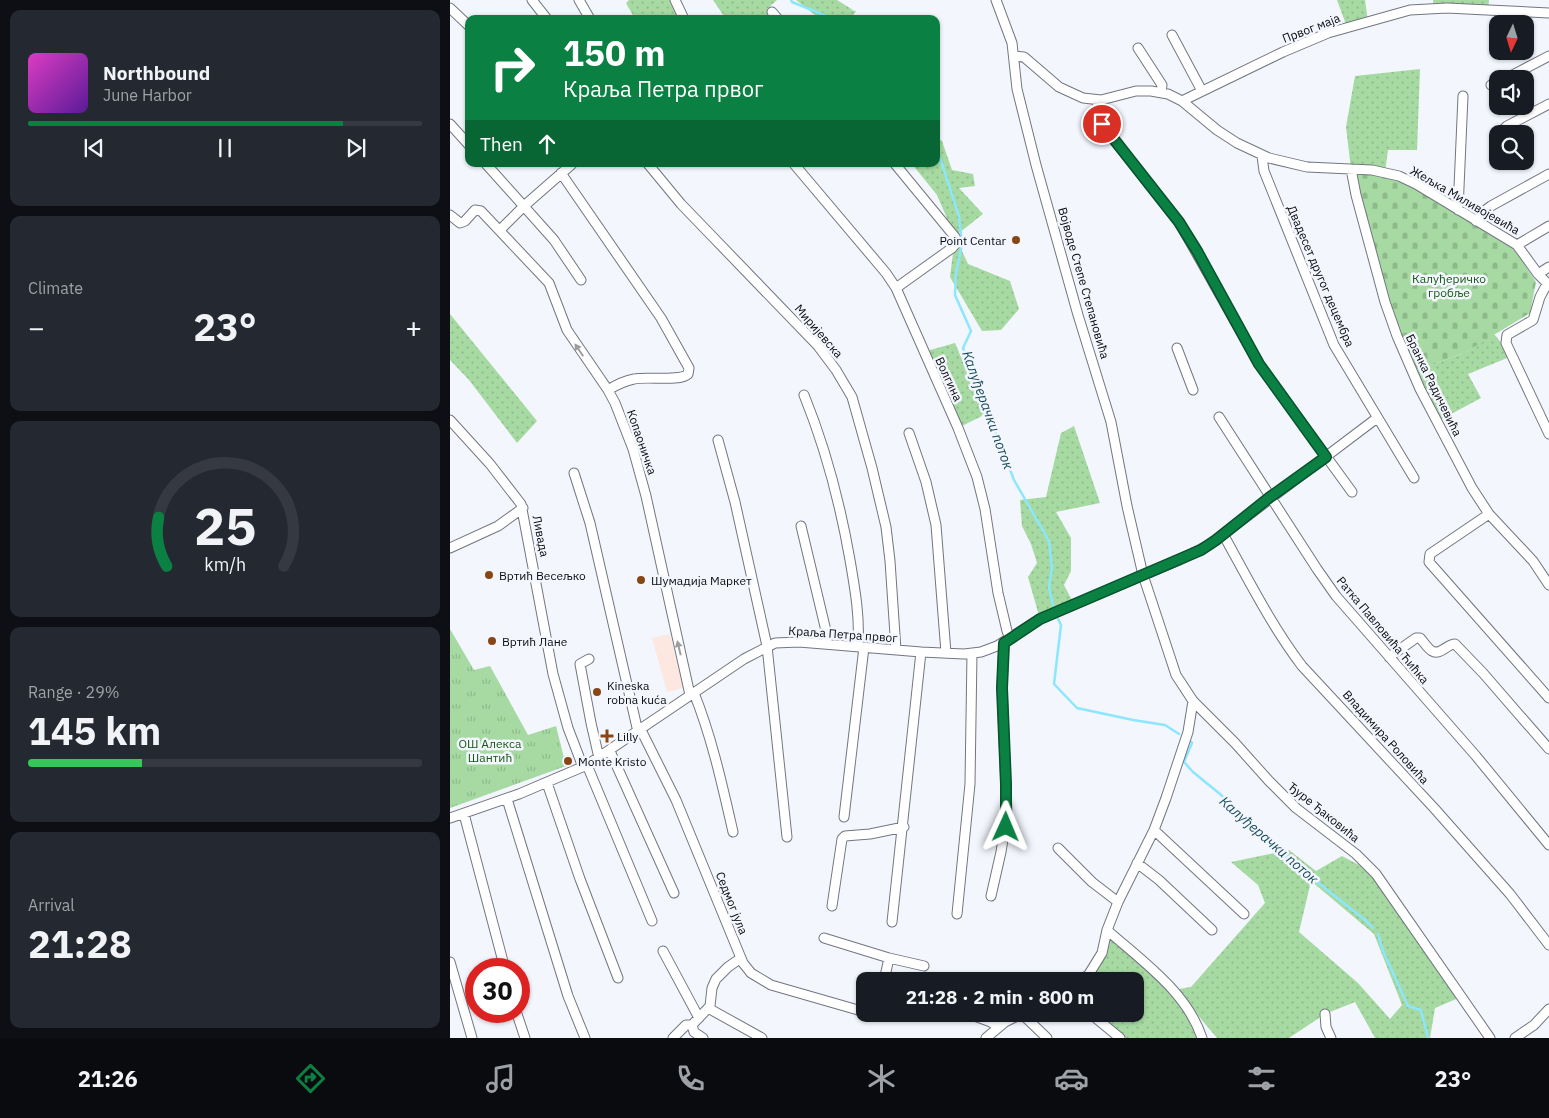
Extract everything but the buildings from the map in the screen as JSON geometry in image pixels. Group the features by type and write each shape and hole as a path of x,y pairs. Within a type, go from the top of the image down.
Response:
{"street":[{"path":"532,0 544,15"},
{"path":"579,0 588,15"},
{"path":"675,0 682,15"},
{"name":"Војводе Степе Степановића","path":"996,0 1010,36 1017,89 1034,157 1078,315 1111,422 1125,498 1143,575"},
{"path":"1488,10 1489,0"},
{"path":"450,8 465,22"},
{"name":"Првог маја","path":"1182,101 1292,48 1352,26 1418,9 1440,8 1549,13"},
{"path":"1172,35 1202,91"},
{"path":"1138,48 1162,85 1161,92"},
{"name":"Жељка Миливојевића","path":"1014,56 1024,57 1059,86 1071,94 1083,98 1096,100 1136,91 1161,92 1174,96 1231,140 1262,156 1306,166 1372,170 1398,176 1416,184 1517,245 1548,285"},
{"path":"1523,70 1549,56"},
{"path":"1458,210 1463,96"},
{"path":"1096,100 1102,124 1179,222 1259,364 1352,492"},
{"path":"1508,125 1549,104"},
{"path":"450,124 465,141"},
{"name":"Двадесет другог децембра","path":"1262,156 1264,171 1334,345 1414,478"},
{"path":"489,167 558,245 581,280"},
{"path":"500,230 568,167"},
{"name":"Миријевска","path":"651,167 709,233 818,346 836,370 852,397 886,527 896,650"},
{"name":"Волгина","path":"797,167 886,273 896,288 977,477 985,509 998,593 1007,631 1002,696 1006,814 1001,852 991,896"},
{"path":"896,288 952,248 957,242 955,237 897,167"},
{"name":"Бранка Радичевића","path":"1351,169 1356,195 1385,302 1397,336 1420,389 1472,488 1489,514 1532,561 1549,585"},
{"path":"561,173 661,318 689,368 688,374 682,378 641,378 619,384 608,390"},
{"path":"1476,221 1492,206 1549,174"},
{"name":"Копаоничка","path":"450,215 460,223 475,210 480,210 549,283 566,330 615,403 633,449 646,496 692,694 717,760 733,832"},
{"path":"1517,245 1549,226"},
{"path":"1538,274 1549,267"},
{"path":"1548,285 1540,298 1535,316 1532,320 1508,335 1506,343 1549,434"},
{"path":"1177,348 1193,390"},
{"path":"804,395 825,452 845,529 858,606 861,647 844,817"},
{"name":"Ратка Павловића Ћићка","path":"1218,417 1336,596 1476,756 1549,845"},
{"name":"Краља Петра првог","path":"450,818 547,784 585,766 767,646 786,641 921,652 972,653 989,650 1007,641 1040,619 1192,554 1223,534 1377,418"},
{"name":"Ливада","path":"450,420 509,487 523,508 554,674 568,728 652,921"},
{"path":"909,433 926,482 936,525 946,653"},
{"path":"718,440 735,502 767,646 787,837"},
{"name":"Седмог јула","path":"574,473 590,523 640,731 676,800 741,958 751,973 771,986 856,1010"},
{"path":"452,544 498,526 523,508"},
{"path":"1489,514 1430,554 1429,562 1549,698"},
{"path":"801,526 827,635 827,644"},
{"name":"Владимира Роловића","path":"1223,534 1272,622 1302,666 1434,808 1510,894 1549,945"},
{"name":"Ђуре Ђаковића","path":"1143,575 1172,666 1192,701 1235,743 1269,782 1296,808 1356,854 1376,874 1490,1038"},
{"path":"1389,658 1413,638 1418,637 1435,652 1439,652 1450,644 1456,644 1549,748"},
{"path":"892,922 904,827 921,652"},
{"path":"956,914 970,784 972,653"},
{"path":"589,659 580,664 599,758"},
{"path":"1090,972 1102,953 1107,930 1118,902 1154,830 1188,732 1192,701"},
{"path":"610,751 674,893"},
{"path":"547,784 580,879 618,978"},
{"path":"507,799 568,996 584,1038"},
{"path":"464,814 502,958"},
{"path":"832,906 842,839 845,836 870,834 904,827"},
{"path":"1154,830 1244,914"},
{"path":"1058,848 1092,882 1118,902"},
{"path":"1137,864 1159,880 1212,930"},
{"path":"1107,930 1186,1004 1202,1038"},
{"path":"824,938 889,958 924,966"},
{"path":"663,951 699,1018"},
{"path":"673,1038 686,1025 692,1025 708,1008 716,979 741,958"},
{"path":"886,972 889,958"},
{"path":"450,962 472,1038"},
{"path":"708,1008 762,1038"},
{"path":"1515,1038 1534,1025 1549,1009"},
{"path":"1325,1014 1326,1027 1331,1038"},
{"path":"991,1022 998,1027"},
{"path":"986,1038 998,1027 1007,1022"},
{"path":"1030,1022 1047,1038"},
{"path":"1101,1022 1120,1038"},
{"path":"520,1023 525,1038"},
{"path":"692,1025 694,1032 703,1038"}],"shaded area":[{"path":"670,634 683,688 667,692 652,638"}],"green space":[{"path":"629,0 674,0 682,15 633,15 626,3"},
{"path":"713,0 777,0 767,9 771,15 723,15"},
{"path":"796,0 837,0 853,10 850,10 856,11 854,15 815,15"},
{"path":"1337,0 1365,0 1368,21 1347,27"},
{"path":"1433,0 1489,0 1488,10 1434,8"},
{"path":"1420,69 1417,150 1388,150 1385,172 1351,169 1346,127 1355,76"},
{"path":"940,140 952,170 973,174 975,186 959,188 983,214 955,236 968,264 1010,281 1019,309 1001,330 982,331 950,277 955,237 937,195 914,167 940,167"},
{"name":"Калуђеричко гробље","path":"1354,174 1380,174 1411,185 1515,250 1536,282 1530,313 1464,353 1412,372 1404,353"},
{"path":"450,314 537,421 517,443 469,380 450,360"},
{"path":"1494,334 1512,356 1468,374 1481,398 1438,421 1412,372 1464,353"},
{"path":"955,343 986,414 958,428 923,352"},
{"path":"1074,426 1100,503 1056,512 1071,538 1071,571 1064,585 1074,604 1040,619 1028,577 1037,563 1031,544 1022,526 1020,500 1046,497 1061,433"},
{"name":"ОШ Алекса Шантић","path":"450,629 474,670 490,666 528,735 556,726 566,766 450,808"},
{"path":"1289,850 1316,871 1342,856 1376,874 1461,997 1435,1008 1430,1038 1375,1038 1355,1002 1325,1014 1289,1038 1217,1038 1190,1006 1202,1038 1126,1038 1107,1022 1144,1022 1144,972 1090,972 1107,930 1173,990 1191,987 1265,903 1258,885 1231,862","holes":["1311,881 1374,934 1402,1005 1390,1019 1358,983 1299,932"]}],"waterway":[{"name":"Калуђерачки поток","path":"791,0 824,15"},
{"name":"Калуђерачки поток","path":"940,158 959,216 962,244 956,274 955,295 971,331 963,348 1014,480 1049,541 1052,568 1049,587 1053,605"},
{"name":"Калуђерачки поток","path":"1058,619 1061,625 1054,684 1077,708 1165,725 1179,734"},
{"name":"Калуђерачки поток","path":"1190,741 1192,743 1184,762 1193,772 1220,794 1297,866 1373,928"},
{"name":"Калуђерачки поток","path":"1378,934 1383,951 1408,1006 1421,1010 1428,1038"}],"place":[{"name":"Point Centar","path":"1016,240"},
{"name":"Вртић Весељко","path":"489,575"},
{"name":"Шумадија Маркет","path":"641,580"},
{"name":"Вртић Лане","path":"492,641"},
{"name":"Kineska robna kuća","path":"597,692"},
{"name":"Lilly","path":"607,736"},
{"name":"Monte Kristo","path":"568,761"}],"route":[{"path":"1006,827 1002,688 1004,643 1040,619 1201,550 1326,457 1259,364 1179,222 1102,124"}]}
